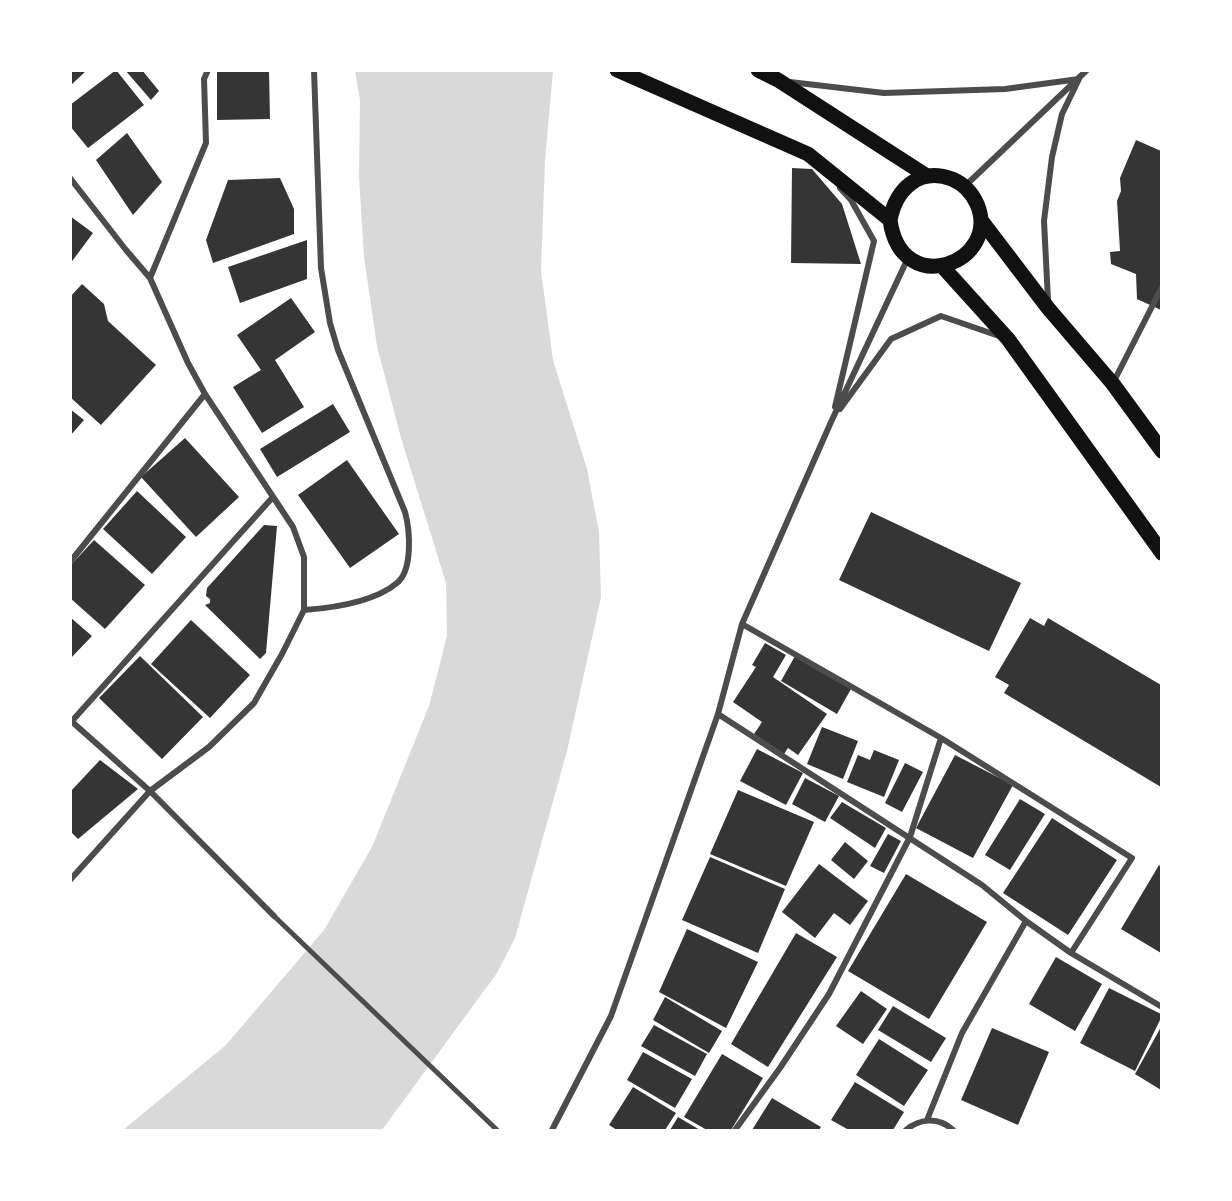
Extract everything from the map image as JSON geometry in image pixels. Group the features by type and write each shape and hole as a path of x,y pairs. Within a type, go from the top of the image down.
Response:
{"main road":[{"path":"617,70 808,154 890,220"},
{"path":"758,70 778,80 927,176"},
{"path":"927,176 940,176 965,186 979,207 981,220 974,245 965,255 942,266 918,263 908,257 895,241 890,220 893,205 900,191 927,176"},
{"path":"981,220 1048,308 1113,384 1161,451"},
{"path":"942,266 1008,339 1161,553"}],"street":[{"path":"150,278 206,143 204,79 207,70"},
{"path":"304,610 330,608 355,602 379,593 398,582 405,568 410,539 405,512 338,350 330,323 321,268 314,70"},
{"path":"965,186 1087,70"},
{"path":"778,80 884,93 1005,89 1079,79"},
{"path":"1048,308 1044,221 1052,157 1062,114 1079,79"},
{"path":"808,154 851,200 874,241 831,422"},
{"path":"70,177 150,278 188,363 205,394 293,527 304,557 304,610 254,704 209,747 150,791 70,880"},
{"path":"552,1131 611,1016 718,714 742,624 831,422 908,257"},
{"path":"1113,384 1161,287"},
{"path":"831,422 891,339 941,316 1008,339"},
{"path":"70,562 205,394"},
{"path":"272,498 71,721 150,791 274,916 497,1131"},
{"path":"742,624 941,738 1132,858 1071,953"},
{"path":"718,714 982,885 1026,921 1071,953 1161,1007"},
{"path":"735,1131 829,994 910,837 941,738"},
{"path":"927,1120 962,1034 1026,921"},
{"path":"906,1131 917,1123 927,1120 939,1122 953,1131"}],"shaded area":[{"path":"355,71 553,71 545,160 541,271 553,360 587,469 599,532 601,597 567,751 515,938 497,973 382,1130 123,1130 226,1045 324,930 372,847 429,706 447,636 446,583 401,438 377,346 364,257 359,176 360,100"}],"building":[{"path":"70,70 87,70 70,86"},
{"path":"116,70 144,105 88,148 70,126 70,105"},
{"path":"125,70 142,70 159,91 151,100"},
{"path":"217,70 269,70 270,119 217,120"},
{"path":"127,133 162,182 133,215 96,160"},
{"path":"1136,140 1161,151 1161,310 1137,299 1136,274 1111,264 1110,252 1120,251 1117,201 1121,191 1120,178"},
{"path":"792,168 812,169 842,204 861,264 791,263"},
{"path":"280,178 294,209 294,234 213,263 206,240 228,180"},
{"path":"70,216 93,233 70,264"},
{"path":"307,240 307,279 240,303 228,267"},
{"path":"82,284 104,304 108,321 156,365 101,425 70,397 70,297"},
{"path":"291,298 315,332 275,360 304,407 262,433 233,387 261,370 237,335"},
{"path":"333,404 350,432 277,477 260,449"},
{"path":"70,409 84,420 70,436"},
{"path":"185,438 239,497 196,537 141,477"},
{"path":"347,460 399,534 350,568 298,495"},
{"path":"137,491 186,537 152,574 103,529"},
{"path":"871,512 1021,583 989,651 839,580"},
{"path":"264,525 277,526 266,653 260,659 205,605 210,603 210,599 206,596 207,588"},
{"path":"94,540 145,585 105,629 70,598 70,566"},
{"path":"70,617 92,636 70,659"},
{"path":"1030,618 1044,626 1048,618 1161,685 1161,787 1004,693 1009,685 995,677"},
{"path":"191,620 250,675 210,718 151,664"},
{"path":"765,643 786,655 773,677 827,714 798,755 788,748 784,754 754,734 762,722 733,702 756,667 752,665"},
{"path":"140,656 203,717 162,759 99,698"},
{"path":"795,656 851,689 837,714 781,681"},
{"path":"822,727 858,741 843,779 807,764"},
{"path":"757,749 803,773 786,805 740,781"},
{"path":"874,750 899,760 884,797 847,782 858,755 870,760"},
{"path":"955,755 1013,785 973,858 916,828"},
{"path":"100,760 138,789 78,839 70,831 70,792"},
{"path":"905,763 923,772 902,812 885,803"},
{"path":"805,778 839,796 825,822 792,804"},
{"path":"738,790 814,822 786,886 710,854"},
{"path":"1020,799 1045,814 1010,870 985,855"},
{"path":"842,802 886,828 875,848 830,818"},
{"path":"1052,818 1117,860 1068,935 1003,893"},
{"path":"888,834 901,841 884,873 870,866"},
{"path":"845,842 868,861 854,879 831,860"},
{"path":"710,857 785,889 758,953 682,920"},
{"path":"819,864 868,901 850,925 834,913 815,938 782,912"},
{"path":"1159,865 1161,867 1161,953 1121,929"},
{"path":"906,874 987,922 929,1019 848,971"},
{"path":"687,929 758,962 726,1028 659,992"},
{"path":"796,933 837,957 768,1067 731,1044"},
{"path":"1056,957 1102,984 1075,1031 1029,1004"},
{"path":"1109,988 1161,1014 1135,1071 1080,1043"},
{"path":"861,991 887,1009 863,1044 836,1026"},
{"path":"665,997 722,1031 709,1053 653,1020"},
{"path":"893,1006 946,1038 931,1062 878,1030"},
{"path":"654,1025 707,1054 695,1076 641,1046"},
{"path":"1161,1027 1161,1090 1135,1074"},
{"path":"992,1028 1049,1052 1018,1125 961,1100"},
{"path":"879,1039 928,1070 904,1106 856,1075"},
{"path":"643,1052 692,1079 675,1108 627,1080"},
{"path":"722,1054 763,1078 731,1130 707,1130 684,1117"},
{"path":"855,1082 904,1112 893,1130 849,1130 831,1120"},
{"path":"633,1087 676,1113 665,1130 617,1130 609,1125"},
{"path":"772,1098 821,1127 819,1130 752,1130"},
{"path":"678,1117 700,1130 670,1130"}]}
